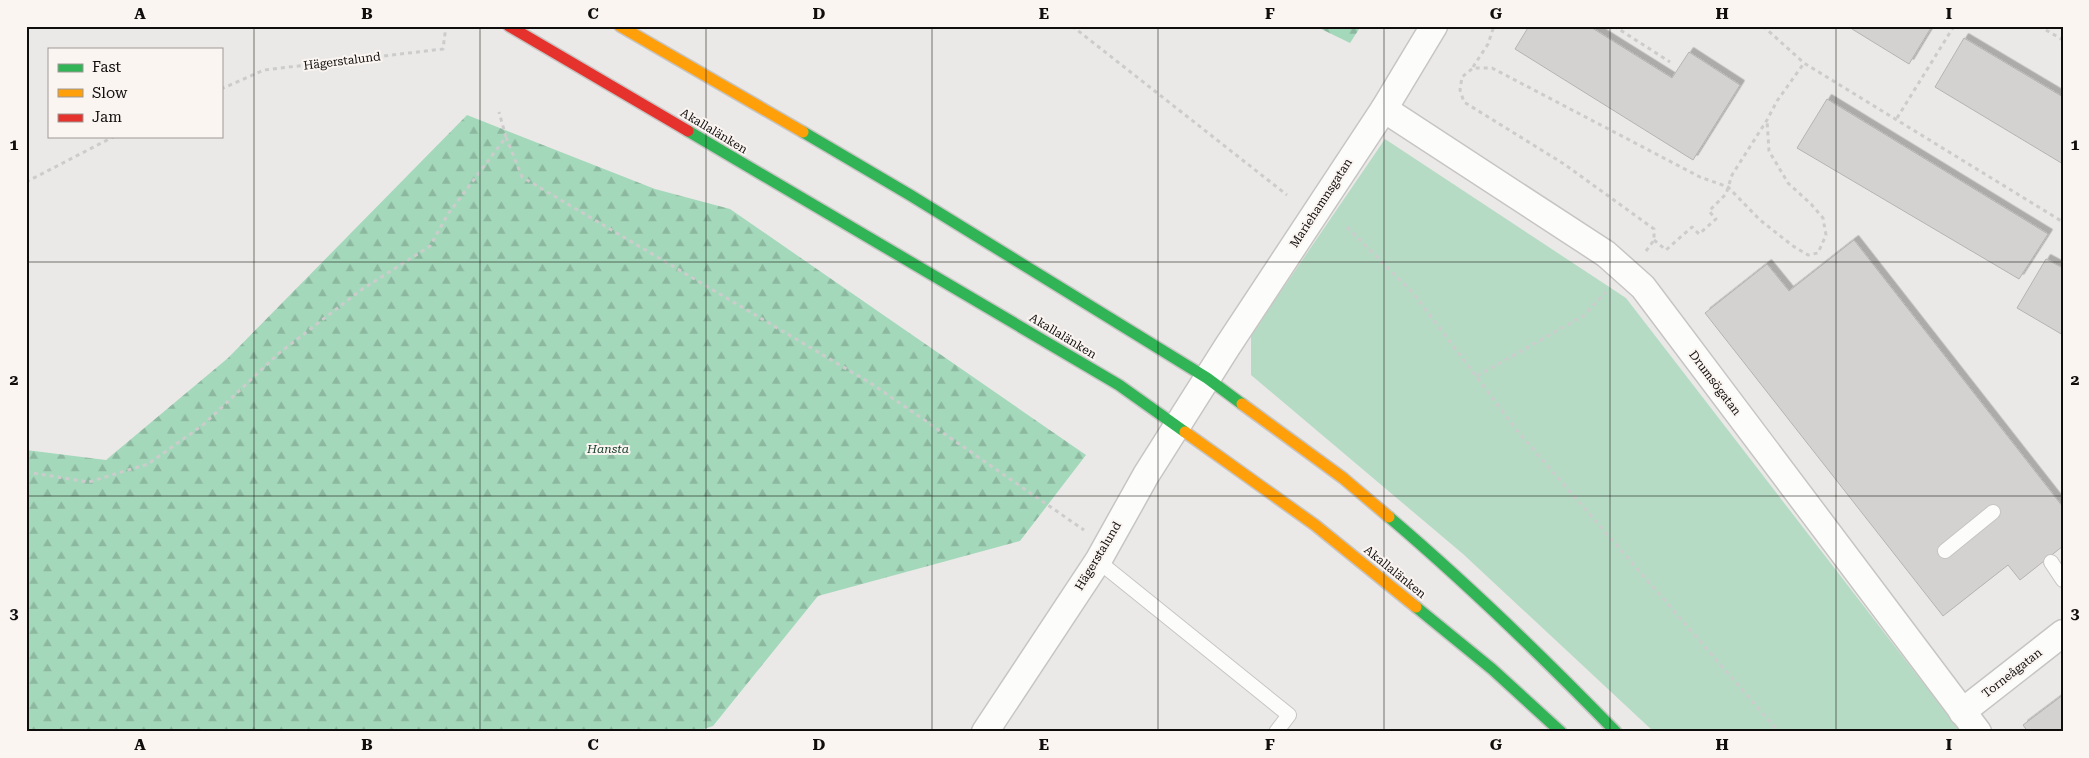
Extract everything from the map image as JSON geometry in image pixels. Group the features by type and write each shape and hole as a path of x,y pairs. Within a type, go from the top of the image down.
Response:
{"main road":[{"name":"Akallalänken","path":"509,26 1110,380 1315,525 1492,669 1561,732"},
{"path":"620,26 910,195 1207,378 1343,478 1441,561 1522,636 1616,732"}],"street":[{"name":"Mariehamnsgatan","path":"1207,378 1384,108 1434,26"},
{"name":"Drumsögatan","path":"1384,108 1606,254 1643,287 1970,722"},
{"name":"Hägerstalund","path":"986,732 1102,553 1146,475 1207,378"},
{"name":"Torneågatan","path":"1970,722 2063,634"}],"lane":[{"path":"1945,551 1993,512"},
{"path":"1102,553 1289,715 1276,732"},
{"path":"2051,562 2063,580"}],"path":[{"name":"Hägerstalund","path":"222,89 264,70 443,48 446,26"},
{"path":"1072,26 1287,195"},
{"path":"1494,26 1488,44 1473,68 1462,77 1460,90 1464,102 1564,164 1643,219 1654,229 1654,240 1646,251"},
{"path":"1614,26 1670,62"},
{"path":"1763,26 1804,63 2063,222"},
{"path":"1896,118 1954,26"},
{"path":"2039,26 2063,40"},
{"path":"1654,240 1666,250 1692,227 1698,234 1716,219 1709,211 1726,194 1732,175 1768,120 1777,100 1804,63"},
{"path":"1473,68 1492,68 1691,172 1728,187 1760,220 1793,246 1808,255 1818,253 1826,235 1823,218 1788,183 1769,151 1768,120"},
{"path":"498,112 522,177 872,384 1102,553"},
{"path":"26,472 89,482 148,464 164,453 204,425 278,354 353,296 430,246 448,214 506,137"},
{"path":"26,182 111,138"},
{"path":"1347,227 1413,293 1519,433 1778,732"},
{"path":"1476,376 1583,316 1607,290"}],"green space":[{"path":"1315,26 1361,26 1350,43"},
{"name":"Hansta","path":"467,115 655,189 730,209 1086,455 1020,541 818,596 713,726 695,732 26,732 26,450 106,460 228,358"},
{"path":"1385,139 1626,298 1961,732 1654,732 1463,554 1251,375 1251,335"}],"building":[{"path":"1529,26 1589,26 1672,78 1689,52 1740,85 1693,160 1515,49"},
{"path":"1854,26 1932,26 1909,64 1852,29"},
{"path":"1964,38 2063,97 2063,164 1935,87"},
{"path":"1827,99 2048,234 2019,279 1797,148"},
{"path":"1854,240 2063,507 2063,546 2020,580 2008,565 1943,616 1705,313 1767,264 1789,291"},
{"path":"2046,259 2063,268 2063,335 2017,308"},
{"path":"2063,695 2063,732 2028,732 2023,725"}],"traffic: fast":[{"path":"688,131 1119,385 1185,432"},
{"path":"803,132 910,195 1207,378 1242,404"},
{"path":"1389,517 1505,622 1616,732"},
{"path":"1416,607 1492,669 1561,732"}],"traffic: slow":[{"path":"620,26 803,132"},
{"path":"1242,404 1343,478 1389,517"},
{"path":"1185,432 1315,525 1416,607"}],"traffic: jam":[{"path":"509,26 688,131"}]}
